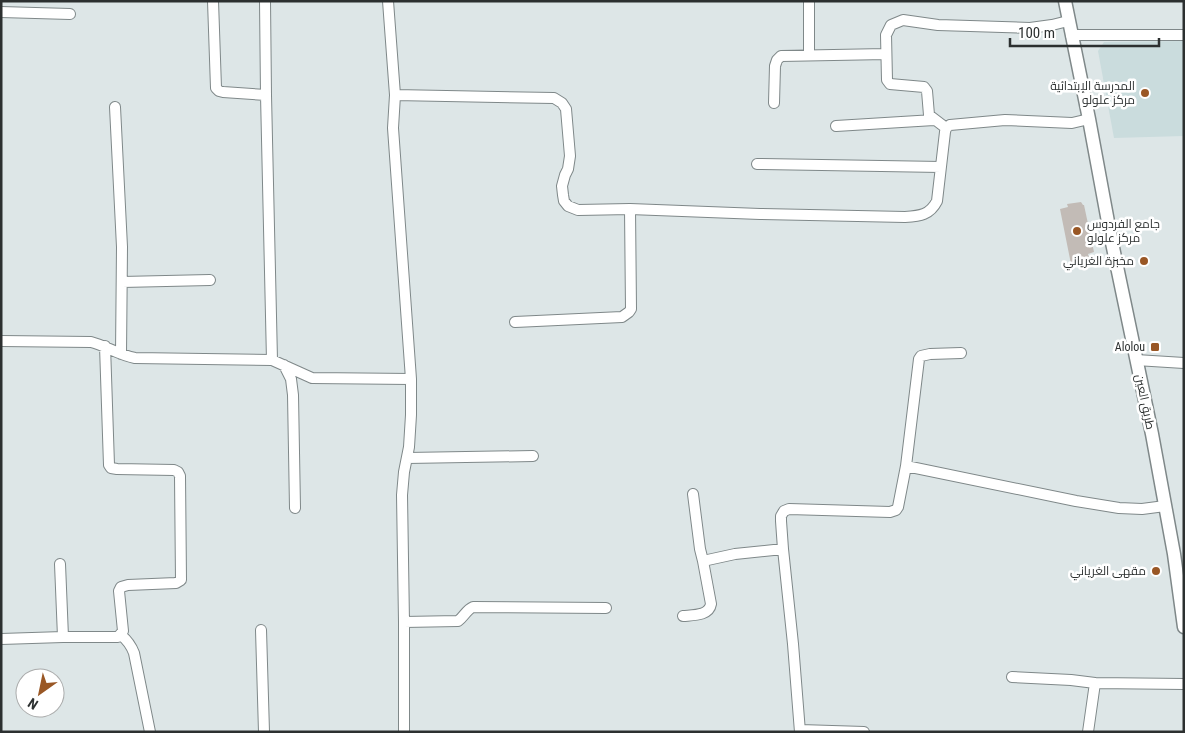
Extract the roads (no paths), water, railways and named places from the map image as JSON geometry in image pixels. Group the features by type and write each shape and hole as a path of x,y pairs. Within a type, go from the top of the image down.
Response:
{"main road":[{"name":"طريق العين","path":"1064,1 1152,434 1174,554 1184,626"}],"street":[{"path":"213,1 216,88 223,92 266,95"},
{"path":"265,1 272,360"},
{"path":"388,1 395,95 393,113 394,137 411,379 411,415 402,495 404,732"},
{"path":"809,1 809,55"},
{"path":"1,12 70,14"},
{"path":"946,128 928,114 927,91 924,88 890,84 887,80 886,35 891,25 903,20 938,25 1030,28 1068,21"},
{"path":"1071,35 1184,35"},
{"path":"774,103 775,66 776,60 781,56 886,54"},
{"path":"395,95 554,98 562,103 566,109 570,156 562,186 564,201 568,206 578,210 630,208 780,214 919,216 934,208 937,201 944,136 946,128 950,125 1004,120 1072,123 1089,119"},
{"path":"114,107 122,247 121,354"},
{"path":"836,126 934,120"},
{"path":"757,164 942,167"},
{"path":"515,322 622,317 629,312 630,208"},
{"path":"122,282 210,280"},
{"path":"1,341 85,342 105,346 135,358 272,360 312,378 411,379"},
{"path":"105,346 108,465 111,468 117,469 174,470 180,476 181,580 176,583 121,587 119,591 123,631 120,635"},
{"path":"864,732 800,731 781,516 784,511 789,509 890,512 896,510 906,466 919,359 921,356 930,354 961,353"},
{"path":"1136,360 1184,363"},
{"path":"284,365 291,379 293,395 295,508"},
{"path":"407,458 533,456"},
{"path":"906,466 1119,508 1165,506"},
{"path":"683,616 708,612 711,604 700,549 693,494"},
{"path":"703,561 735,554 783,549"},
{"path":"60,564 63,637"},
{"path":"404,622 458,621 462,619 468,609 473,607 606,608"},
{"path":"261,630 264,732"},
{"path":"1,639 120,635 127,640 134,653 150,732"},
{"path":"1012,677 1095,683 1184,684"},
{"path":"1088,732 1095,683"}],"place":[{"name":"المدرسة الإبتدائية مركز علولو","path":"1145,93"},
{"name":"جامع الفردوس مركز علولو","path":"1077,231"},
{"name":"مخبزة الغرياني","path":"1144,261"},
{"name":"Alolou","path":"1155,347"},
{"name":"مقهى الغرياني","path":"1156,571"}]}
